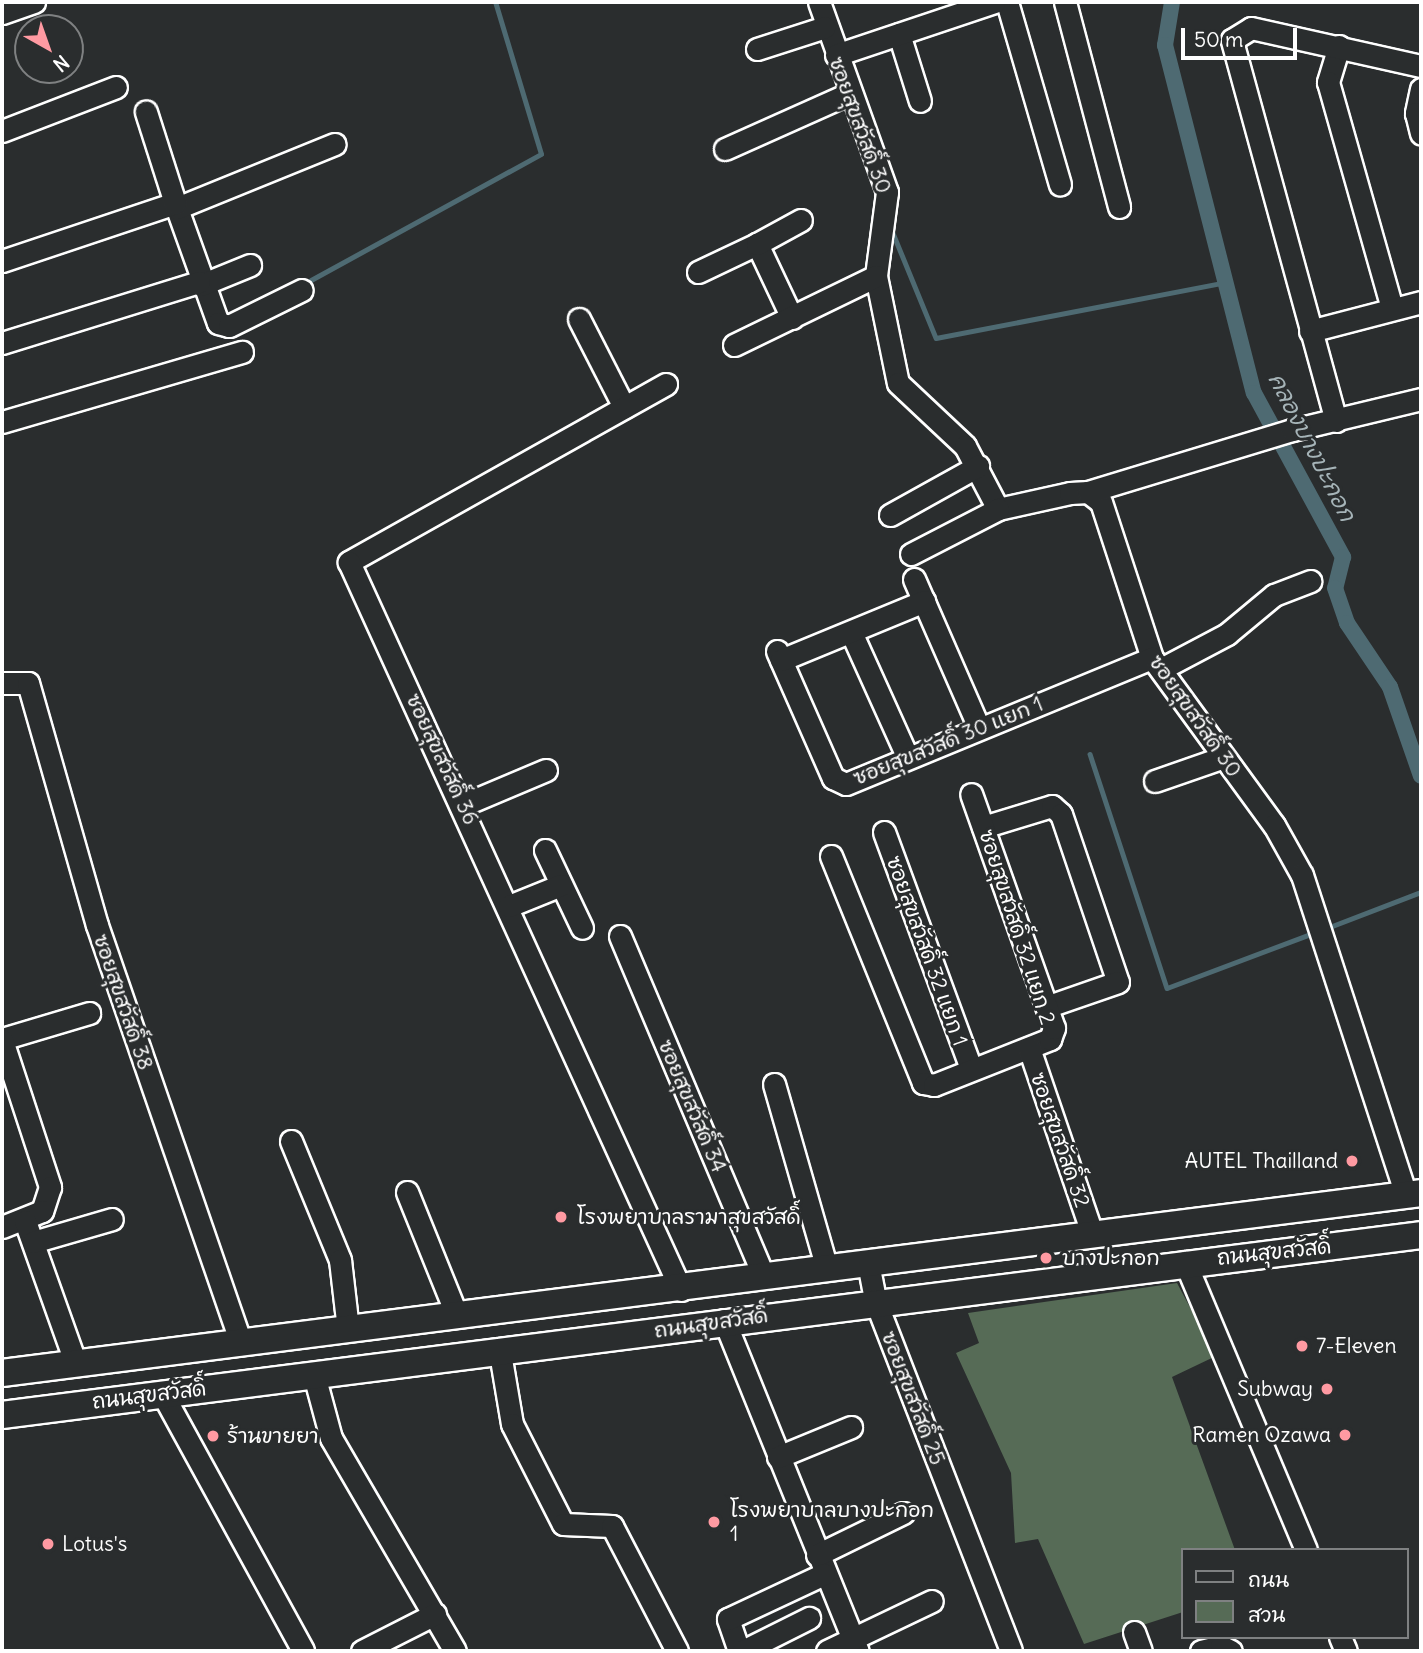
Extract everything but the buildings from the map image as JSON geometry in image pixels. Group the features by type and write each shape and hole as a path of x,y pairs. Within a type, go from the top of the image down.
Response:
{"main road":[{"name":"ถนนสุขสวัสดิ์","path":"2,1373 348,1328 681,1290 1091,1233 1414,1194"},
{"name":"ถนนสุขสวัสดิ์","path":"2,1415 500,1353 875,1300 1421,1235"}],"street":[{"path":"2,13 34,2"},
{"name":"ซอยสุขสวัสดิ์ 30","path":"819,2 825,27 887,192 876,276 898,383 925,414 952,431 978,466 998,509"},
{"path":"836,55 994,2"},
{"path":"1007,2 1060,184"},
{"path":"1066,2 1119,207"},
{"path":"757,49 825,27"},
{"path":"1336,421 1232,40 1251,28 1421,66"},
{"path":"899,34 920,101"},
{"path":"1339,46 1328,82 1392,309"},
{"path":"2,131 116,87"},
{"path":"1421,89 1416,113 1421,133"},
{"path":"725,149 850,93"},
{"path":"146,112 200,283 224,326 302,290"},
{"path":"2,261 176,205 335,144"},
{"path":"698,272 801,220"},
{"path":"757,244 792,318"},
{"path":"2,343 200,283 250,265"},
{"path":"734,345 876,276"},
{"path":"1310,331 1421,302"},
{"path":"579,319 624,407"},
{"path":"2,422 242,352"},
{"name":"ซอยสุขสวัสดิ์ 36","path":"666,384 349,562 463,805 681,1290"},
{"path":"911,554 998,509 1088,492 1292,430 1421,399"},
{"path":"890,515 978,466"},
{"name":"ซอยสุขสวัสดิ์ 30","path":"1088,492 1108,516 1156,664 1221,758 1274,825 1323,928 1414,1194"},
{"path":"914,579 979,728"},
{"name":"ซอยสุขสวัสดิ์ 30 แยก 1","path":"850,632 779,656 833,778 846,784 979,728 1156,664 1227,634 1274,595 1310,581"},
{"path":"908,758 850,632 924,601"},
{"name":"ซอยสุขสวัสดิ์ 38","path":"2,682 27,683 97,925 241,1343"},
{"path":"1155,781 1221,758"},
{"path":"463,805 546,769"},
{"name":"ซอยสุขสวัสดิ์ 32 แยก 2","path":"831,856 915,1073 934,1085 1050,1039 1054,1028 971,794"},
{"path":"983,827 1058,808 1118,982 1046,1007"},
{"name":"ซอยสุขสวัสดิ์ 32 แยก 1","path":"884,832 971,1069"},
{"path":"545,850 582,928"},
{"path":"509,906 561,885"},
{"name":"ซอยสุขสวัสดิ์ 34","path":"620,936 764,1277"},
{"path":"2,1227 25,1221 42,1211 50,1187 2,1040 89,1013"},
{"name":"ซอยสุขสวัสดิ์ 32","path":"1029,1048 1091,1233"},
{"path":"774,1084 827,1269"},
{"path":"291,1141 340,1260 348,1328"},
{"path":"407,1192 457,1315"},
{"path":"33,1242 112,1219"},
{"path":"25,1221 76,1364"},
{"path":"1185,1262 1305,1548"},
{"name":"ซอยสุขสวัสดิ์ 25","path":"868,1263 875,1300 1011,1651"},
{"path":"724,1320 820,1564 856,1645"},
{"path":"500,1353 512,1424 563,1524 612,1526 677,1651"},
{"path":"314,1375 331,1438 455,1651"},
{"path":"162,1393 303,1651"},
{"path":"778,1457 851,1427"},
{"path":"809,1618 741,1651 728,1619 903,1513"},
{"path":"827,1651 856,1645 932,1601"},
{"path":"362,1651 435,1614"},
{"path":"1201,1651 1221,1646 1231,1651"}],"green space":[{"path":"1177,1283 1216,1356 1172,1377 1234,1548 1182,1548 1182,1612 1084,1644 1038,1539 1015,1543 1011,1473 956,1353 979,1343 968,1313"}],"waterway":[{"path":"311,280 541,154 495,2"},
{"name":"คลองบางปะกอก","path":"1172,2 1165,45 1254,393 1343,557 1335,588 1347,623 1390,687 1421,776"},
{"path":"893,233 936,338 1222,283"},
{"path":"1090,754 1167,988 1316,932"},
{"path":"1327,928 1421,892"}],"place":[{"name":"AUTEL Thailland","path":"1352,1161"},
{"name":"โรงพยาบาลรามาสุขสวัสดิ์","path":"561,1217"},
{"name":"บางปะกอก","path":"1046,1258"},
{"name":"7-Eleven","path":"1302,1346"},
{"name":"Subway","path":"1327,1389"},
{"name":"Ramen Ozawa","path":"1345,1435"},
{"name":"ร้านขายยา","path":"213,1436"},
{"name":"โรงพยาบาลบางปะกอก 1","path":"714,1522"},
{"name":"Lotus's","path":"48,1544"}]}
